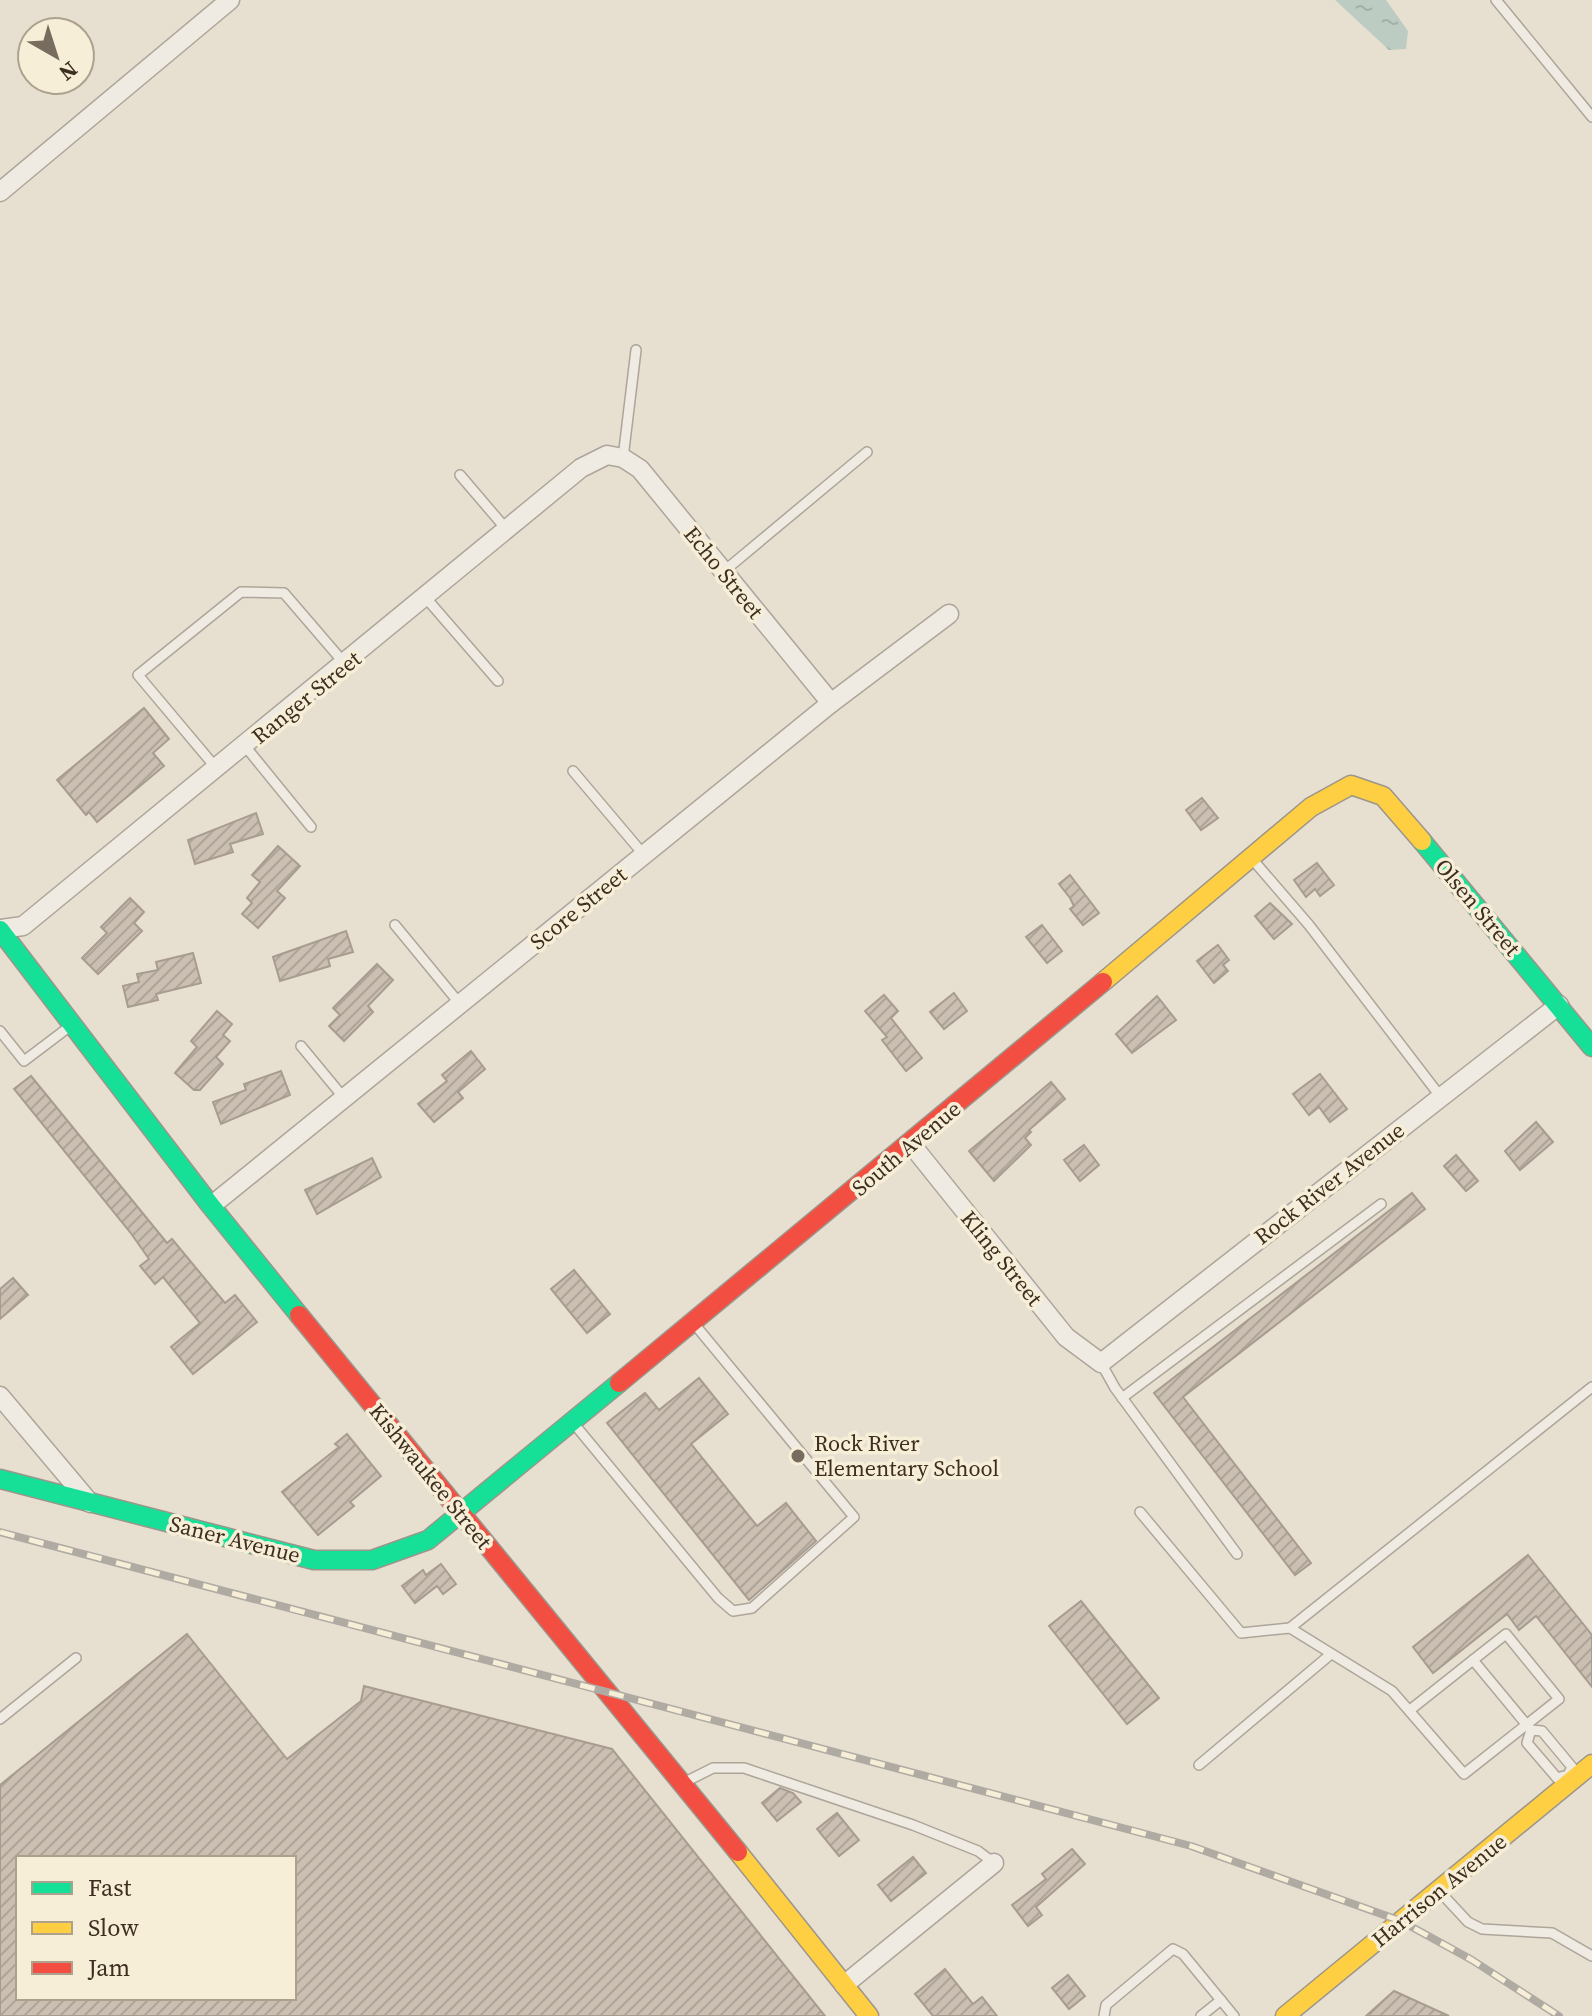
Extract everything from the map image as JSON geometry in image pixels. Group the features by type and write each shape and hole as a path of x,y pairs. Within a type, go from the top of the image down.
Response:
{"street":[{"path":"0,192 230,0"},
{"name":"Ranger Street","path":"0,930 23,926 581,468 615,456"},
{"name":"Echo Street","path":"615,456 640,469 831,703"},
{"name":"Score Street","path":"211,1206 831,703 949,614"},
{"name":"South Avenue","path":"461,1514 911,1144 1311,807 1351,785"},
{"name":"Olsen Street","path":"1351,785 1383,796 1592,1047"},
{"name":"Kishwaukee Street","path":"0,930 211,1206 684,1783 869,2016"},
{"name":"Rock River Avenue","path":"1101,1363 1559,1005"},
{"name":"Kling Street","path":"911,1144 1066,1337 1101,1363"},
{"path":"0,1396 90,1503"},
{"name":"Saner Avenue","path":"0,1479 314,1560 350,1565 398,1553 428,1540 461,1514"},
{"name":"Harrison Avenue","path":"1285,2016 1569,1778 1592,1764"},
{"path":"844,1985 994,1863"}],"lane":[{"path":"1496,0 1592,117"},
{"path":"615,456 636,350"},
{"path":"723,572 867,452"},
{"path":"460,475 507,530"},
{"path":"217,769 138,675 241,592 284,593 345,664"},
{"path":"426,598 498,681"},
{"path":"245,746 311,827"},
{"path":"573,771 644,855"},
{"path":"1251,857 1309,925 1440,1096"},
{"path":"395,925 460,1004"},
{"path":"0,1031 24,1061 72,1024"},
{"path":"301,1046 344,1098"},
{"path":"1122,1398 1381,1204"},
{"path":"573,1422 718,1598 733,1611 752,1608 854,1517 694,1323"},
{"path":"1101,1363 1122,1398 1237,1554"},
{"path":"1140,1512 1241,1633 1290,1628 1592,1387"},
{"path":"1290,1628 1392,1691 1464,1774 1529,1728 1559,1699 1506,1634 1410,1710"},
{"path":"1199,1765 1331,1654"},
{"path":"0,1719 76,1658"},
{"path":"1473,1660 1529,1728 1542,1731 1572,1767 1569,1778 1557,1778 1527,1743 1529,1728"},
{"path":"684,1783 713,1768 744,1768 913,1825 978,1851 994,1863"},
{"path":"1439,1890 1468,1922 1482,1929 1552,1933 1592,1956"},
{"path":"1104,2016 1106,2005 1173,1949 1183,1954 1234,2016"},
{"path":"1201,2016 1221,2000"}],"water":[{"path":"1335,0 1386,0 1408,31 1406,49 1389,50"}],"building":[{"path":"144,708 169,739 153,753 164,766 97,822 89,812 86,815 57,780"},
{"path":"1202,798 1218,818 1201,830 1186,810"},
{"path":"256,813 263,834 230,844 233,852 195,864 188,840"},
{"path":"278,846 300,866 277,891 285,898 258,928 242,914 252,903 247,898 260,882 252,875"},
{"path":"1317,863 1334,885 1320,896 1315,889 1306,897 1294,880"},
{"path":"1070,875 1099,913 1083,925 1070,909 1074,906 1059,884"},
{"path":"130,898 144,912 134,923 142,931 98,974 82,958 107,933 101,927"},
{"path":"1270,903 1292,924 1274,939 1255,916"},
{"path":"1042,925 1062,951 1047,963 1026,937"},
{"path":"346,931 353,952 328,959 330,966 280,981 273,957"},
{"path":"1218,945 1229,960 1223,965 1228,971 1214,983 1197,961"},
{"path":"193,953 201,983 156,994 158,1000 128,1007 123,986 139,982 137,974 158,970 156,962"},
{"path":"377,964 393,980 368,1006 373,1012 344,1041 329,1026 340,1015 333,1008"},
{"path":"954,993 967,1011 944,1029 930,1012"},
{"path":"884,995 898,1011 891,1018 922,1058 906,1071 882,1040 887,1037 865,1011"},
{"path":"1157,996 1176,1020 1132,1053 1116,1034"},
{"path":"217,1011 232,1024 223,1035 230,1041 216,1057 223,1064 200,1090 194,1090 175,1073 197,1047 191,1041"},
{"path":"471,1051 485,1069 458,1092 463,1098 434,1122 418,1104 447,1081 442,1075"},
{"path":"281,1071 290,1095 221,1124 213,1102 246,1090 244,1084"},
{"path":"1320,1074 1347,1109 1330,1122 1319,1107 1309,1115 1293,1094"},
{"path":"31,1076 167,1243 172,1239 225,1303 235,1295 257,1322 193,1374 171,1347 200,1323 163,1277 155,1284 140,1266 149,1259 130,1232 14,1089"},
{"path":"1051,1082 1065,1099 1029,1130 1031,1132 1025,1138 1031,1145 994,1181 969,1151"},
{"path":"1536,1122 1553,1142 1520,1170 1505,1151"},
{"path":"1084,1145 1099,1165 1080,1181 1064,1160"},
{"path":"1456,1155 1478,1181 1466,1191 1444,1166"},
{"path":"372,1158 381,1177 317,1214 305,1190"},
{"path":"1412,1193 1425,1209 1183,1397 1311,1563 1295,1575 1154,1393"},
{"path":"574,1270 610,1314 587,1333 551,1289"},
{"path":"13,1278 28,1295 0,1319 0,1289"},
{"path":"699,1378 728,1414 691,1444 757,1526 786,1503 816,1541 749,1600 607,1423 645,1393 659,1410"},
{"path":"347,1434 381,1476 350,1502 354,1506 318,1535 282,1492 339,1447 335,1444"},
{"path":"1528,1555 1592,1635 1592,1687 1536,1616 1519,1630 1507,1614 1433,1673 1413,1647"},
{"path":"441,1564 456,1584 443,1594 437,1586 415,1603 402,1586 423,1570 426,1575"},
{"path":"1081,1601 1159,1698 1127,1724 1049,1626"},
{"path":"187,1634 287,1759 361,1701 364,1686 612,1749 825,2016 0,2016 0,1785"},
{"path":"780,1788 793,1793 801,1802 777,1821 762,1803"},
{"path":"837,1813 859,1840 839,1856 817,1829"},
{"path":"1072,1849 1085,1864 1036,1907 1042,1915 1028,1926 1012,1905 1046,1879 1042,1874"},
{"path":"913,1857 926,1873 891,1901 878,1885"},
{"path":"945,1969 973,2004 982,1997 997,2016 933,2016 915,1994"},
{"path":"1068,1975 1085,1996 1069,2009 1052,1988"},
{"path":"1394,1991 1449,2016 1366,2016"}],"railway":[{"path":"0,1532 1191,1846 1401,1921 1472,1960 1559,2016"}],"traffic: fast":[{"path":"1422,841 1592,1047"},
{"path":"0,930 211,1206 299,1315"},
{"path":"0,1479 314,1560 372,1560 428,1540 619,1383"}],"traffic: slow":[{"path":"1103,982 1311,807 1351,785 1383,796 1422,841"},
{"path":"1285,2016 1592,1764"},
{"path":"738,1852 869,2016"}],"traffic: jam":[{"path":"619,1383 1103,982"},
{"path":"299,1315 738,1852"}],"place":[{"name":"Rock River Elementary School","path":"798,1456"}]}
